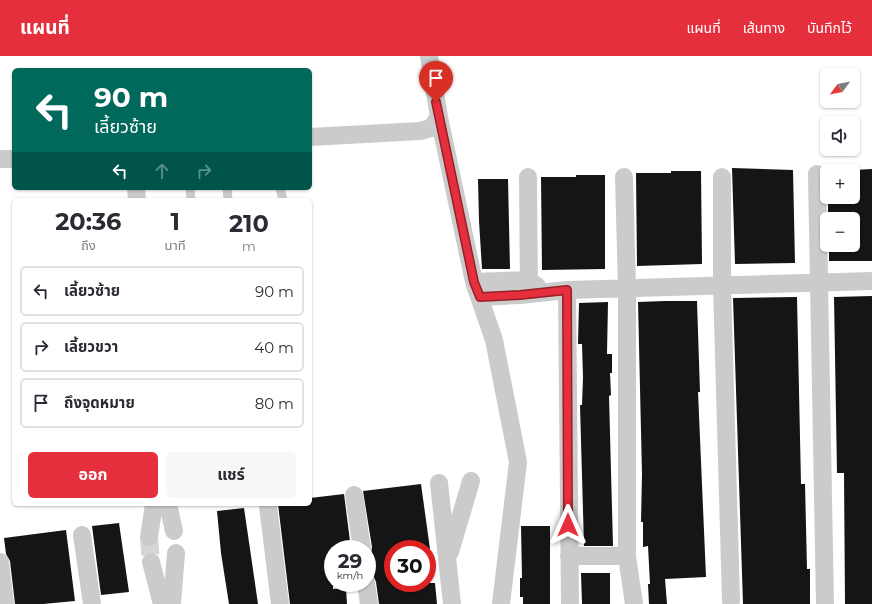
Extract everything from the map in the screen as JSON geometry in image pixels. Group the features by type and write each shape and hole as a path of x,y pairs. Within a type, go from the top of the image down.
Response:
{"street":[{"path":"429,56 439,117 477,289 494,340 518,462 501,604"},
{"path":"312,136 420,131 431,128 439,117"},
{"path":"0,159 12,158"},
{"path":"817,174 825,604"},
{"path":"528,177 535,288"},
{"path":"624,177 627,289 627,556 634,604"},
{"path":"722,177 722,286 731,601"},
{"path":"477,289 627,289 872,281"},
{"path":"567,290 570,604"},
{"path":"448,558 471,481"},
{"path":"439,483 452,604"},
{"path":"354,495 361,540"},
{"path":"149,537 154,506"},
{"path":"168,506 174,531"},
{"path":"268,506 280,604"},
{"path":"82,535 92,604"},
{"path":"172,604 176,553"},
{"path":"569,556 627,556"},
{"path":"0,562 5,604"},
{"path":"152,562 162,604"},
{"path":"367,592 369,604"}],"building":[{"path":"732,168 793,170 795,263 735,264"},
{"path":"872,169 872,261 829,261 829,252 860,252 860,212 828,212 828,204 860,204 860,170"},
{"path":"671,171 701,171 702,264 637,266 636,173 671,173"},
{"path":"576,175 605,175 605,269 542,270 541,177 576,177"},
{"path":"478,179 508,179 510,269 482,269"},
{"path":"872,296 872,604 845,604 844,473 837,473 834,297"},
{"path":"797,297 801,484 805,484 807,569 810,569 810,604 743,604 733,298"},
{"path":"697,301 700,392 698,392 706,577 665,579 667,604 649,604 648,584 650,584 648,546 643,547 643,522 641,522 642,474 638,302"},
{"path":"608,302 607,354 612,354 612,373 610,373 611,395 609,396 613,546 584,546 580,405 582,405 583,377 582,344 578,344 579,303"},
{"path":"421,484 429,540 384,540 384,592 436,592 437,604 379,604 376,582 376,540 371,540 363,491"},
{"path":"344,494 350,540 324,540 324,592 346,592 347,604 290,604 278,506 312,506 312,498"},
{"path":"244,508 258,604 229,604 221,553 217,511"},
{"path":"119,523 129,592 101,595 92,526"},
{"path":"521,526 550,526 550,604 523,604 523,597 520,597 520,578 522,578"},
{"path":"66,530 75,601 43,604 15,604 10,561 6,554 4,538"},
{"path":"581,573 610,573 610,604 582,604"}],"tunnel":[{"path":"149,537 151,562"}],"route":[{"path":"436,102 474,282 480,297 520,295 567,290 568,525"}]}
